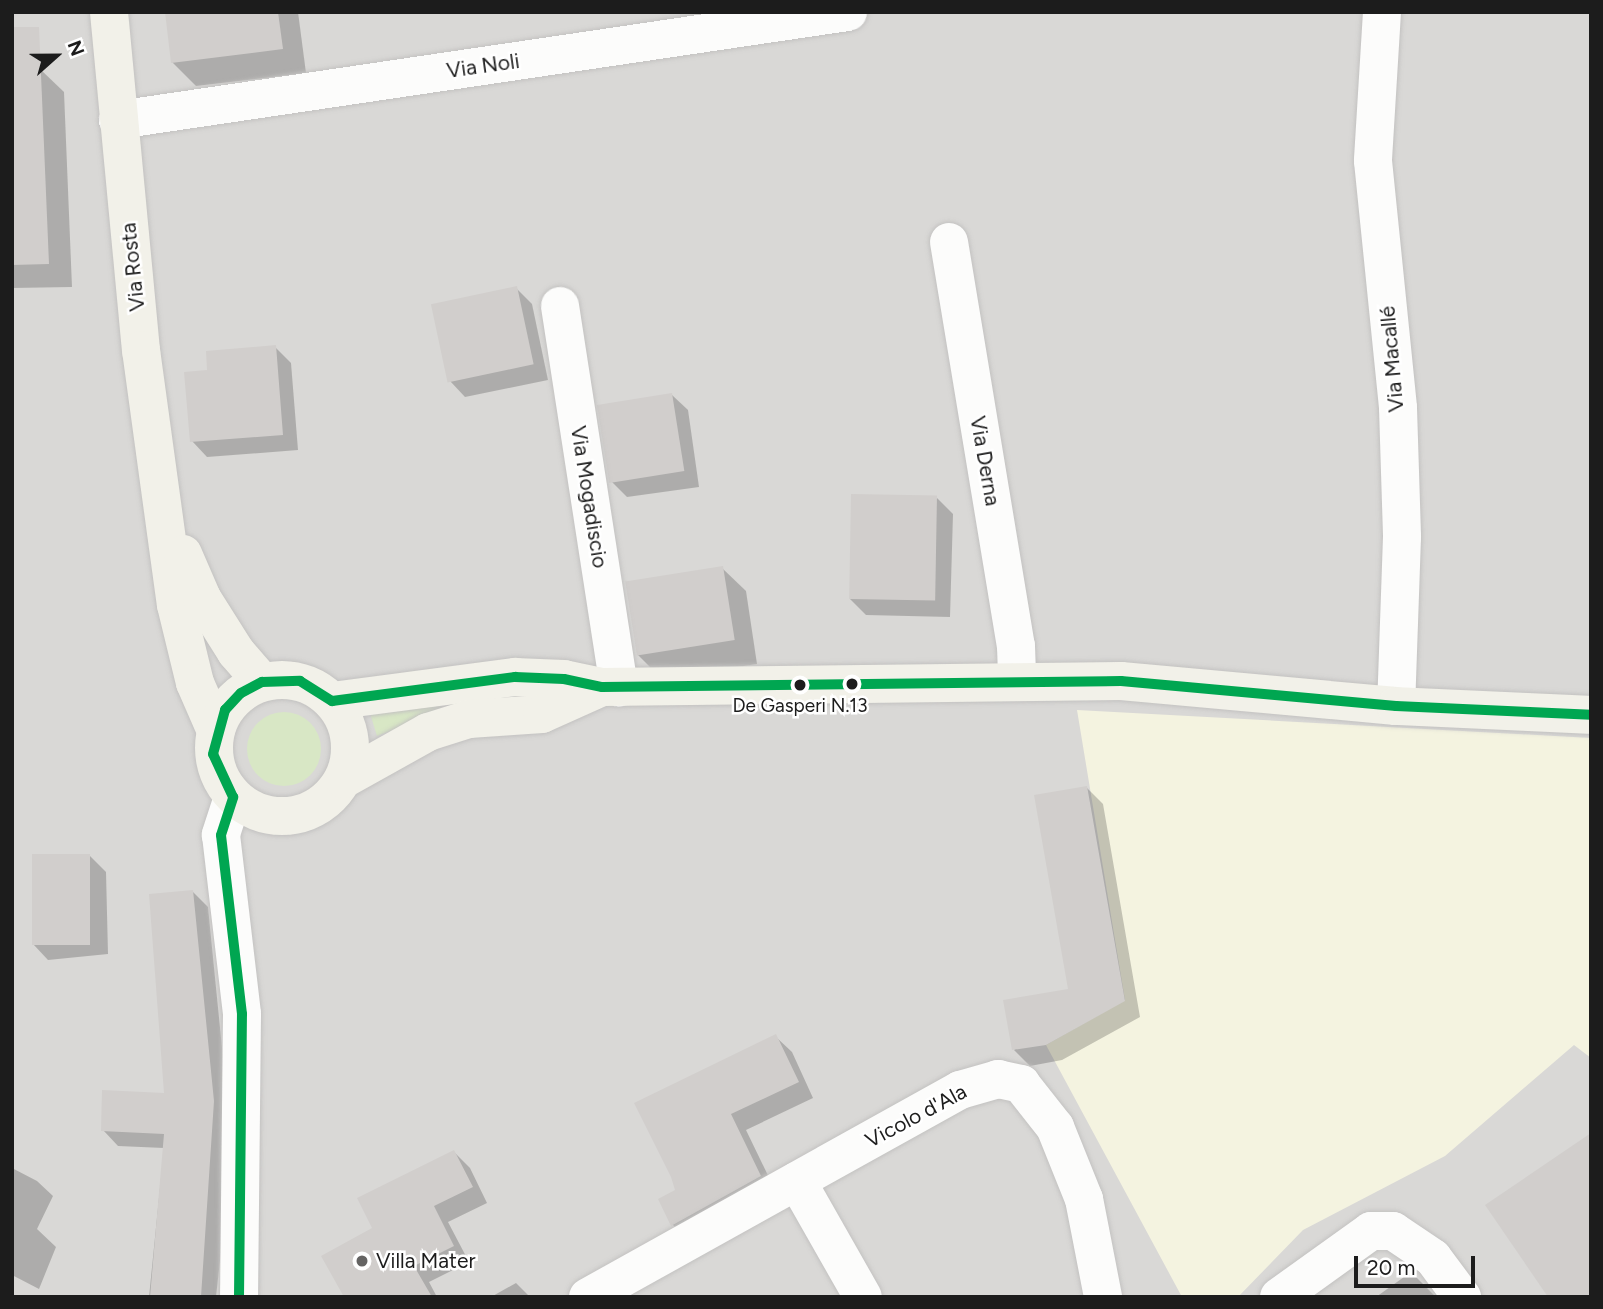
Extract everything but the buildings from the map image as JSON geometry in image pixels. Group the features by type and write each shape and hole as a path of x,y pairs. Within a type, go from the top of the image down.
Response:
{"street":[{"name":"Via Rosta","path":"109,12 141,350 168,520 176,605 195,683 216,731"},
{"name":"Via Noli","path":"118,120 848,12"},
{"name":"Via Macallé","path":"1382,12 1373,161 1398,408 1402,537 1396,706"},
{"name":"Via Derna","path":"948,242 1016,646 1017,680"},
{"name":"Via Mogadiscio","path":"560,306 610,687"},
{"name":"Via Rosta","path":"168,520 202,598 236,652 262,682"},
{"path":"332,701 515,677 610,687 1017,680 1121,681 1396,706 1591,715"},
{"path":"344,779 350,738 332,701 300,681 262,682 241,693 225,709 216,731 213,754 220,777 233,797 271,817 293,816 313,810 331,797 344,779 428,732 469,719 542,713 610,687"},
{"path":"233,797 221,835 242,1014 239,1297"},
{"name":"Vicolo d'Ala","path":"588,1297 960,1090 998,1079 1021,1084 1055,1127 1084,1199 1103,1297"},
{"path":"797,1181 863,1297"},
{"path":"1279,1297 1371,1230 1394,1231 1433,1258 1462,1297"}],"shaded area":[{"path":"12,12 1591,12 1591,1297 12,1297"},
{"path":"1077,710 1591,738 1591,1058 1574,1045 1445,1156 1303,1230 1238,1297 1182,1297 1046,1045 1125,1000"}],"green space":[{"path":"554,691 453,708 377,736 369,710"},
{"path":"277,712 291,712 305,718 315,728 321,749 315,770 305,780 291,786 277,786 263,780 253,770 247,756 247,742 253,728 263,718"}],"transit line":[{"path":"239,1297 242,1014 221,835 233,797 213,754 225,710 241,693 262,682 300,681 332,701 515,677 564,679 602,687 1121,681 1396,706 1591,715"}],"place":[{"name":"De Gasperi N.13","path":"800,685"},
{"name":"Villa Mater","path":"362,1261"}]}
